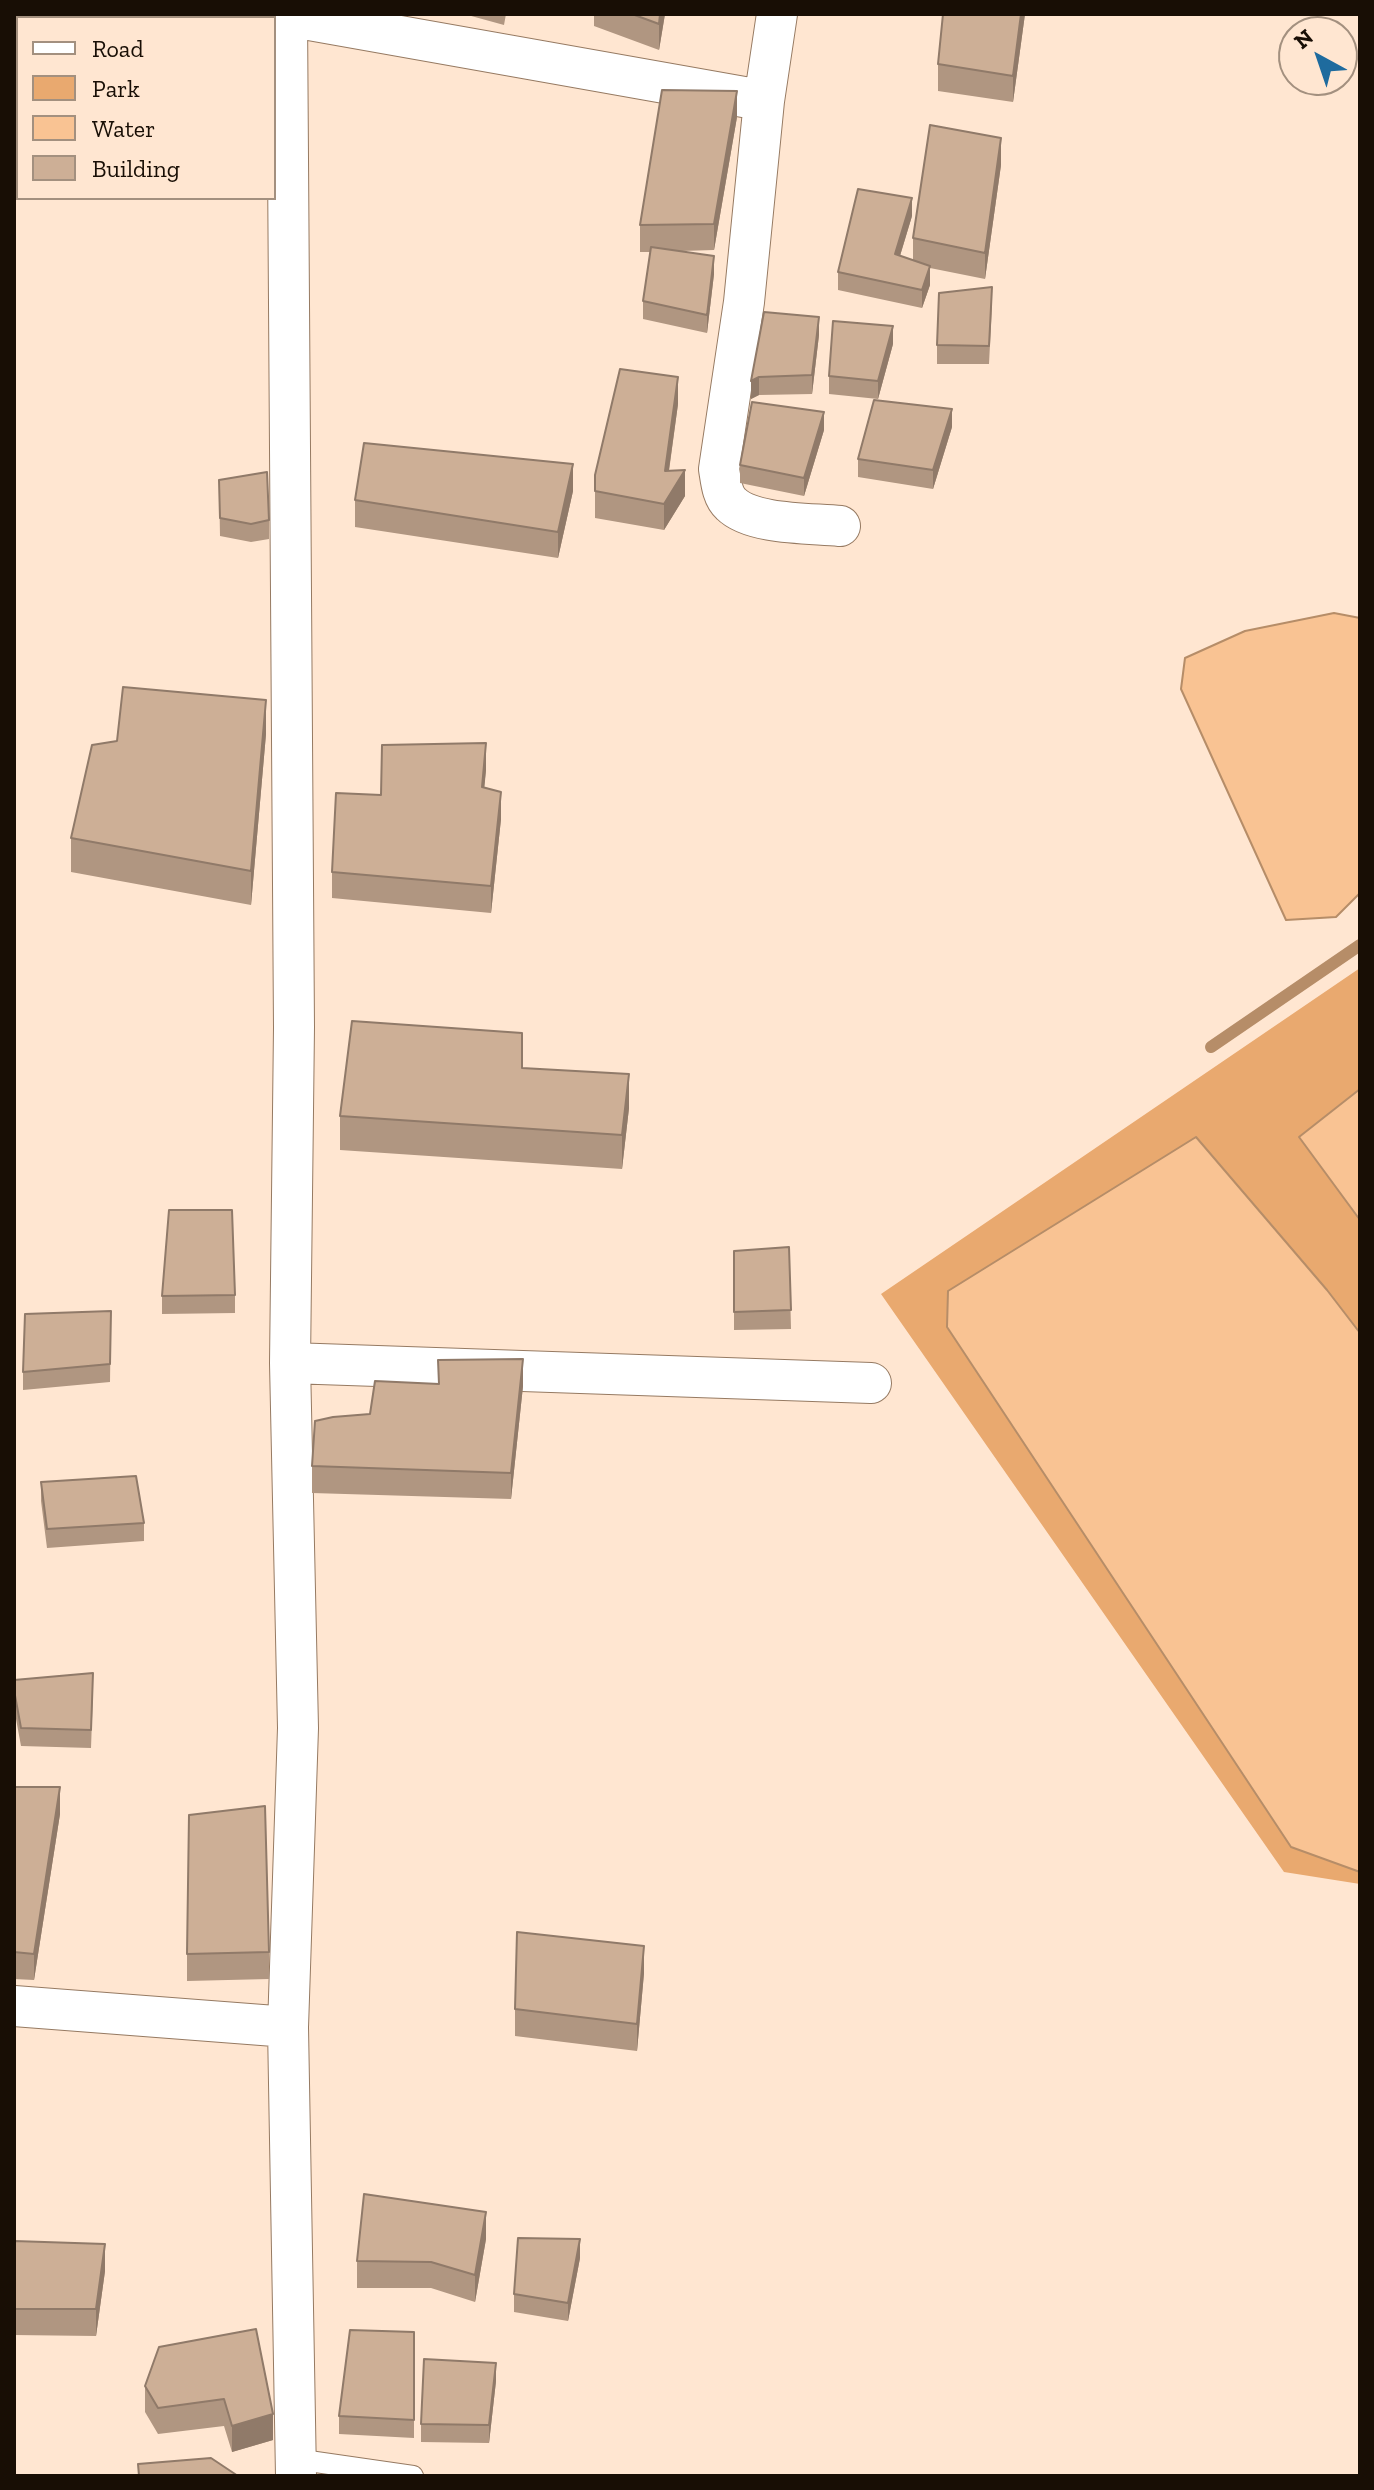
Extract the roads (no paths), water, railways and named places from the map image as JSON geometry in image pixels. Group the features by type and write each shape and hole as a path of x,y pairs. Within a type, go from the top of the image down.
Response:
{"street":[{"path":"777,14 764,101 744,302 719,469 729,503 742,512 762,519 840,526"},
{"path":"296,2467 288,2027 298,1728 290,1363 294,1011 287,15 764,101"},
{"path":"290,1363 871,1383"},
{"path":"14,2006 288,2027"}],"lane":[{"path":"296,2467 413,2476"}],"water":[{"path":"1334,613 1360,618 1360,893 1336,917 1286,920 1181,689 1185,658 1245,631"},
{"path":"1360,1089 1360,1220 1299,1137"},
{"path":"1196,1137 1360,1333 1360,1872 1291,1847 947,1327 948,1291"}],"waterway":[{"path":"1211,1047 1360,945"}]}
